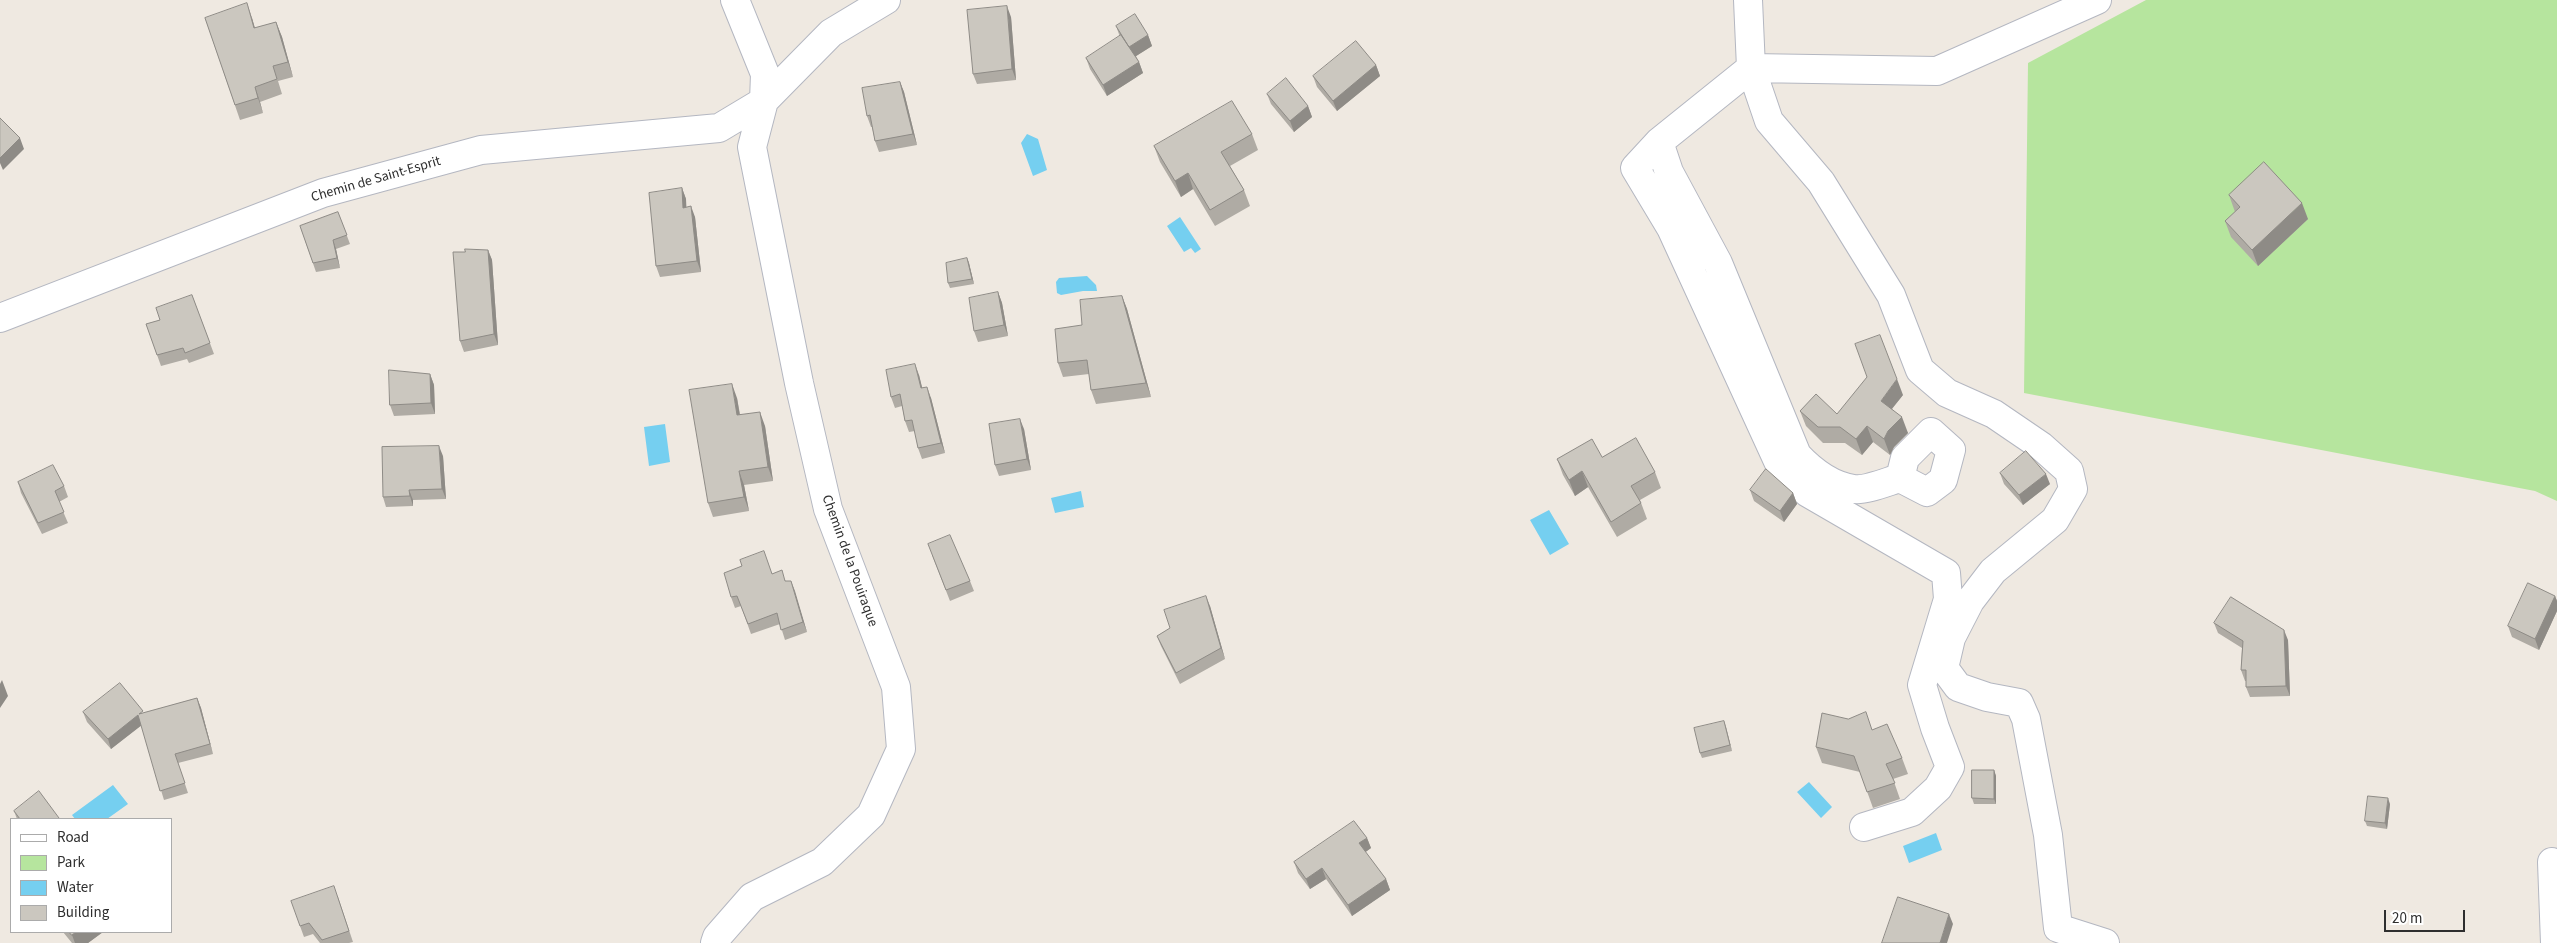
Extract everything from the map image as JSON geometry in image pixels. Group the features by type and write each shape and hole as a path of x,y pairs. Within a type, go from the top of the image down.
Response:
{"street":[{"name":"Chemin de la Pouiraque","path":"715,943 717,937 752,897 822,862 871,815 901,749 896,687 828,509 799,383 752,147 764,101 765,74 735,0"},
{"name":"Chemin de Saint-Esprit","path":"0,318 323,193 482,150 719,128 764,101 831,33 886,0"},
{"path":"1748,0 1751,68 1769,121 1821,182 1891,295 1920,370 1947,393 1994,414 2042,446 2069,471 2074,489 2055,520 1993,571 1970,602 1951,638 1944,668 1958,687 1987,697 2019,703 2026,719 2048,835 2058,928 2105,943"},
{"path":"1864,827 1912,812 1938,788 1950,767 1934,728 1922,685 1948,599 1946,573 1808,493 1782,470 1675,236 1635,168 1659,142 1751,68 1937,71 2097,0"},
{"path":"1659,142 1669,172 1718,263 1797,455 1810,468 1834,483 1856,490 1900,478"},
{"path":"2555,943 2552,862 2557,864"}],"green space":[{"path":"2146,0 2557,0 2557,501 2535,491 2024,393 2028,63"}],"water":[{"path":"1027,134 1038,139 1047,170 1033,176 1021,143"},
{"path":"1180,217 1201,249 1195,253 1191,248 1184,252 1167,226"},
{"path":"1087,276 1096,285 1097,291 1083,291 1061,295 1057,293 1056,282 1059,278"},
{"path":"665,424 670,462 649,466 644,427"},
{"path":"1081,491 1084,507 1055,513 1051,498"},
{"path":"1549,510 1569,544 1550,555 1530,520"},
{"path":"1809,782 1832,807 1821,818 1797,792"},
{"path":"113,785 128,804 108,818 74,818 72,815"},
{"path":"1936,833 1942,850 1909,863 1903,846"}],"building":[{"path":"247,3 254,28 276,22 288,62 273,66 277,79 255,87 258,98 235,105 205,18"},
{"path":"1007,6 1012,69 973,74 967,10"},
{"path":"1135,14 1148,35 1129,47 1116,26"},
{"path":"1121,35 1139,62 1103,85 1086,58"},
{"path":"1356,41 1376,65 1333,101 1313,76"},
{"path":"1286,78 1308,106 1290,121 1267,94"},
{"path":"900,82 913,134 875,141 870,115 867,116 862,88"},
{"path":"1232,101 1252,134 1221,152 1244,190 1210,210 1188,173 1175,181 1154,146"},
{"path":"0,118 20,138 0,158"},
{"path":"2264,162 2302,203 2252,250 2225,221 2240,207 2229,195"},
{"path":"682,188 683,208 691,206 697,261 656,266 649,193"},
{"path":"338,212 347,235 333,240 337,258 313,263 300,226"},
{"path":"465,249 488,250 494,334 460,341 453,252 465,252"},
{"path":"967,258 972,279 948,283 946,263"},
{"path":"998,292 1004,325 974,331 969,298"},
{"path":"192,295 210,343 185,353 183,348 157,355 146,324 160,320 156,308"},
{"path":"1122,296 1146,383 1091,390 1087,360 1058,363 1055,329 1082,325 1080,300"},
{"path":"1880,335 1897,379 1881,401 1902,417 1888,431 1884,439 1867,426 1856,439 1840,427 1818,427 1800,411 1816,394 1837,414 1867,377 1855,344"},
{"path":"915,364 921,388 927,387 941,443 918,448 912,420 905,421 900,394 891,397 886,370"},
{"path":"389,370 430,374 431,403 390,405"},
{"path":"732,384 737,415 760,412 768,467 739,471 744,497 708,503 689,390"},
{"path":"1020,419 1027,459 995,465 989,424"},
{"path":"1636,438 1655,472 1631,486 1641,503 1611,522 1582,471 1569,480 1557,459 1592,439 1602,457"},
{"path":"439,446 442,489 409,490 410,496 383,497 382,447"},
{"path":"2026,451 2046,474 2019,495 2000,473"},
{"path":"53,465 64,486 55,491 64,512 38,523 18,482"},
{"path":"1766,469 1793,493 1780,511 1750,490"},
{"path":"950,535 970,581 946,590 928,544"},
{"path":"764,551 772,574 782,570 785,581 791,581 803,622 781,630 777,613 748,624 737,596 731,597 724,573 742,566 740,560"},
{"path":"2528,583 2555,596 2535,639 2508,626"},
{"path":"1206,596 1221,648 1176,673 1157,636 1170,628 1164,610"},
{"path":"2231,597 2284,630 2286,686 2246,687 2246,670 2241,670 2243,641 2214,623"},
{"path":"120,683 143,711 139,714 197,698 210,744 175,754 185,783 160,791 138,715 108,739 83,712"},
{"path":"1866,712 1872,730 1887,724 1902,758 1886,764 1895,783 1867,792 1854,756 1816,747 1822,713 1848,719"},
{"path":"1724,721 1730,745 1700,753 1694,728"},
{"path":"1972,770 1994,770 1994,799 1972,798"},
{"path":"39,791 59,818 19,818 14,811"},
{"path":"2368,796 2388,798 2385,823 2365,821"},
{"path":"1354,821 1367,838 1359,843 1386,879 1348,905 1322,868 1306,879 1294,862"},
{"path":"334,886 349,931 322,940 309,923 300,926 291,901"},
{"path":"1898,897 1949,914 1940,943 1882,943"}]}
